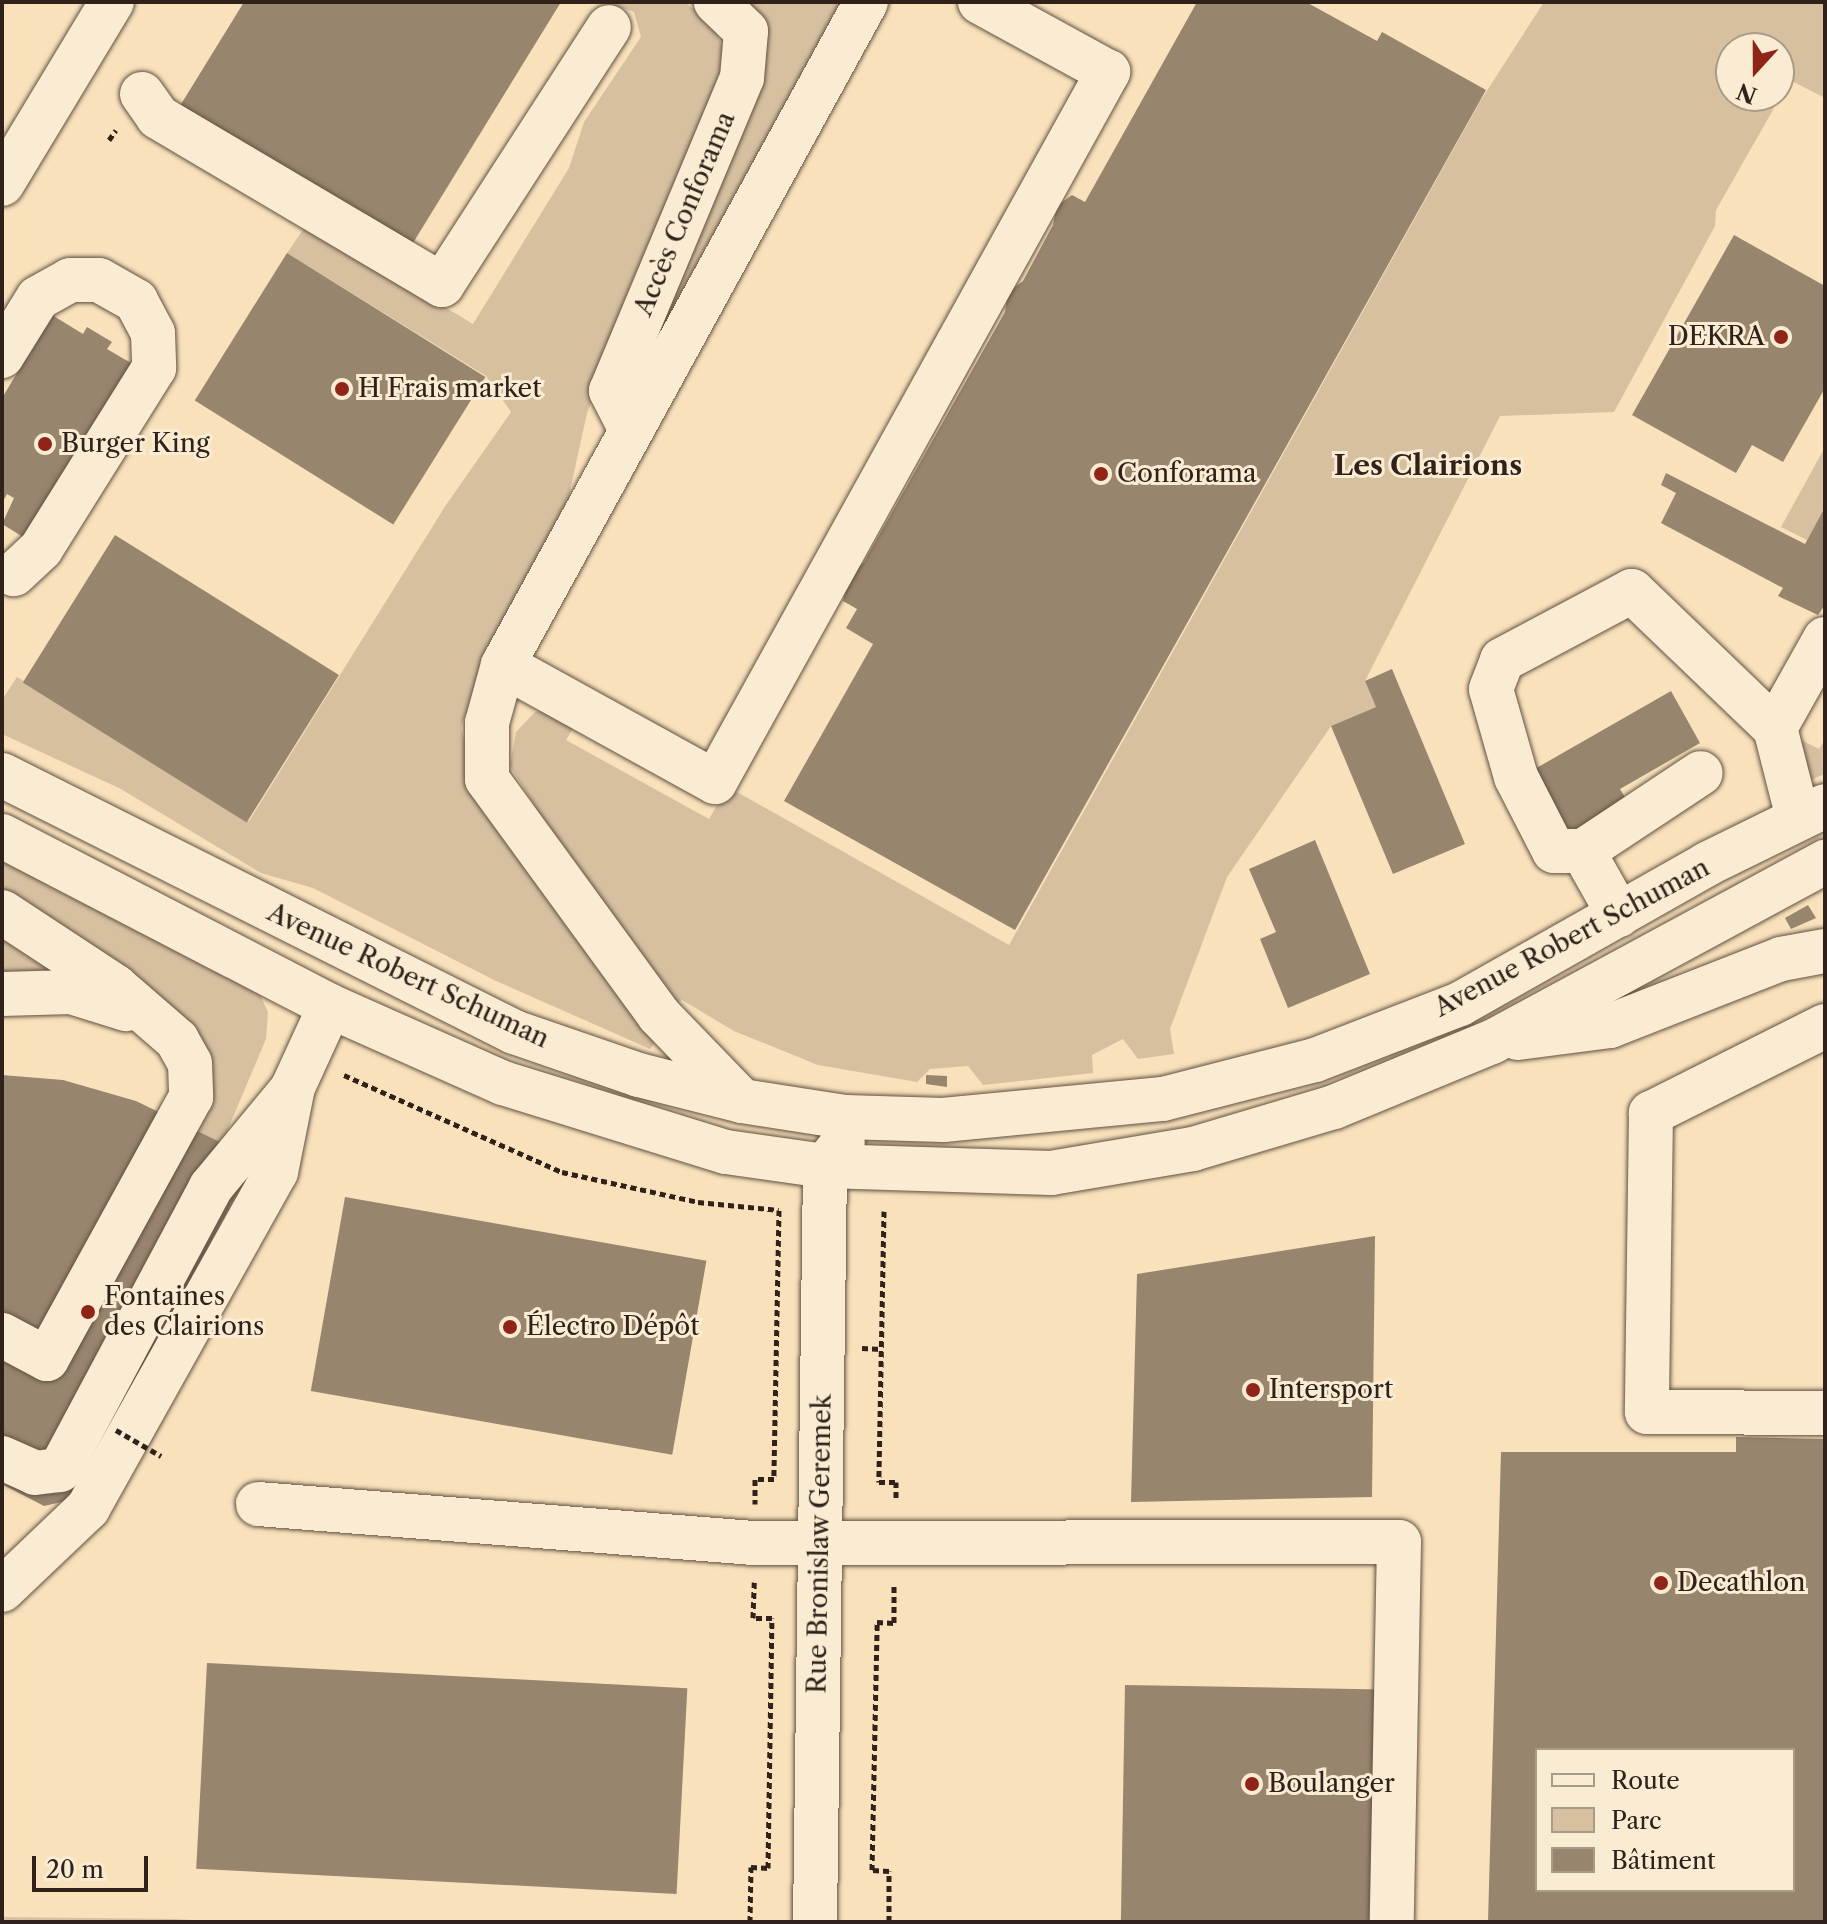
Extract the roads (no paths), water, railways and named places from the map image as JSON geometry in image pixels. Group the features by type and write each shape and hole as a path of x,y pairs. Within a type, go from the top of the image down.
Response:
{"street":[{"path":"2,184 15,133 112,2"},
{"name":"Accès Conforama","path":"631,430 611,391 742,78 746,31 716,2"},
{"path":"742,1101 659,1015 487,779 487,723 503,665 866,2"},
{"path":"503,665 715,782 1108,72 980,2"},
{"path":"142,94 158,117 442,285 609,27"},
{"path":"2,356 38,298 70,280 99,280 136,301 153,333 154,368 41,549 14,574"},
{"path":"1701,773 1583,851 1554,851 1516,777 1491,689 1502,660 1632,591 1775,728 1811,812"},
{"path":"1775,728 1825,639"},
{"name":"Avenue Robert Schuman","path":"2,775 514,1032 639,1075 742,1101 845,1117 943,1120 1163,1099 1315,1060 1460,1004 1811,812"},
{"name":"Avenue Robert Schuman","path":"2,836 330,1006 503,1083 726,1152 825,1166 1051,1173 1193,1149 1334,1107 1492,1042 1825,862"},
{"path":"1583,851 1619,915"},
{"path":"2,912 116,987 177,1040 190,1063 191,1097 47,1359 2,1335"},
{"path":"1492,1042 1610,1026 1781,959 1825,951"},
{"path":"2,994 71,992 151,1017"},
{"path":"2,1590 88,1508 276,1172 300,1072 330,1006"},
{"path":"1825,1026 1651,1113 1647,1412 1825,1413"},
{"path":"2,1458 35,1473 60,1470 211,1187 300,1072"},
{"path":"825,1166 845,1140 943,1120"},
{"name":"Rue Bronislaw Geremek","path":"815,1922 825,1166"},
{"path":"258,1504 754,1543 820,1540 1399,1542 1392,1922"}],"place":[{"name":"DEKRA","path":"1781,337"},
{"name":"H Frais market","path":"342,389"},
{"name":"Burger King","path":"45,444"},
{"name":"Conforama","path":"1101,474"},
{"name":"Fontaines des Clairions","path":"88,1312"},
{"name":"Électro Dépôt","path":"510,1327"},
{"name":"Intersport","path":"1253,1390"},
{"name":"Decathlon","path":"1661,1583"},
{"name":"Boulanger","path":"1252,1784"}],"district":[{"name":"Les Clairions","path":"1428,465"}]}
